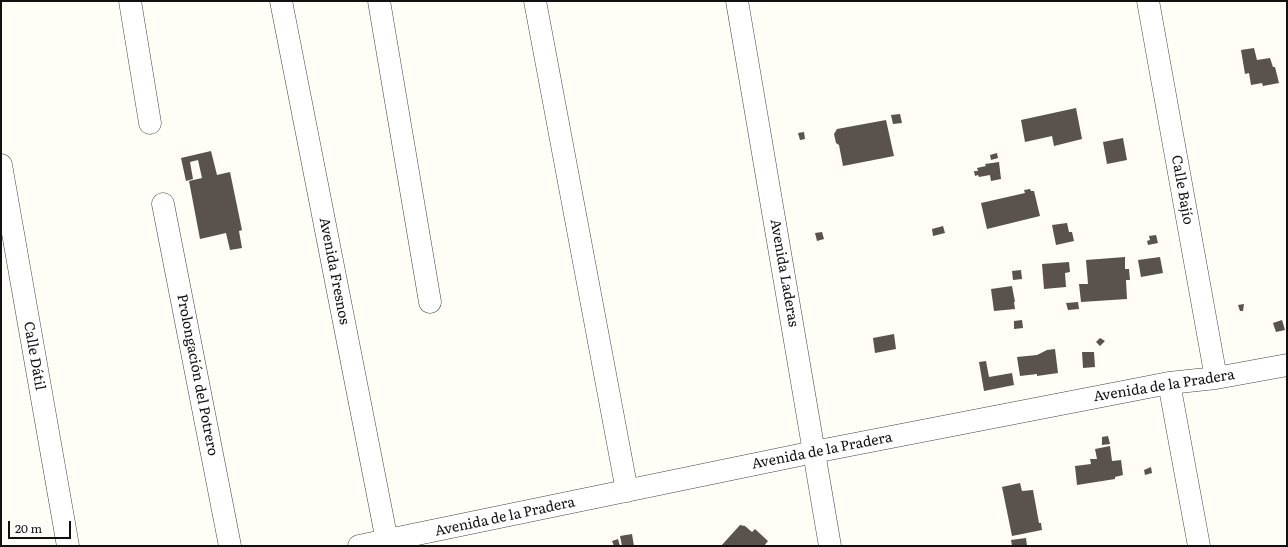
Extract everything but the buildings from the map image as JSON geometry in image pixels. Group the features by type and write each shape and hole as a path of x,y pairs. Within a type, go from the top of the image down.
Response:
{"street":[{"path":"130,1 150,123"},
{"name":"Avenida Fresnos","path":"281,1 386,541"},
{"path":"379,1 430,302"},
{"path":"535,1 627,491"},
{"name":"Avenida Laderas","path":"737,1 830,546"},
{"name":"Calle Bajío","path":"1148,1 1216,378"},
{"name":"Calle Dátil","path":"1,165 68,546"},
{"name":"Prolongación del Potrero","path":"163,204 230,546"},
{"name":"Avenida de la Pradera","path":"359,546 386,541 434,539 627,491 814,452 1169,382 1216,378 1287,365"},
{"path":"1169,382 1199,546"}]}
